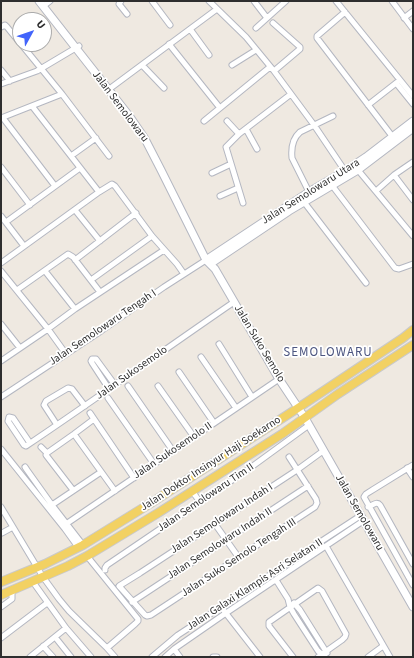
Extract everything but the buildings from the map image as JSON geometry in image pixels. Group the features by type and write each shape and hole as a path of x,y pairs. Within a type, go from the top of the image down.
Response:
{"main road":[{"name":"Jalan Semolowaru","path":"39,1 112,87 134,116 165,167 211,262"},
{"name":"Jalan Semolowaru","path":"47,2 78,47 130,117 147,137"},
{"name":"Jalan Semolowaru Utara","path":"211,262 304,202 413,121"},
{"name":"Jalan Semolowaru Utara","path":"211,262 310,192 358,170 413,128"},
{"name":"Jalan Suko Semolo","path":"211,262 279,379 307,422"},
{"name":"Jalan Doktor Insinyur Haji Soekarno","path":"1,582 81,546 151,503 298,408 413,330"},
{"name":"Jalan Doktor Insinyur Haji Soekarno","path":"1,595 68,566 158,513 307,422 338,394 413,345"},
{"name":"Jalan Semolowaru","path":"307,422 362,519 387,551 413,607"},
{"path":"166,493 167,499 173,503"},
{"path":"151,503 154,503 157,506 158,513"}],"street":[{"path":"121,1 119,4 126,14"},
{"path":"152,1 170,25"},
{"path":"209,1 246,37 272,69 314,125 345,171"},
{"path":"254,1 267,18"},
{"path":"256,28 286,1"},
{"path":"336,1 398,81 413,104"},
{"path":"392,1 413,29"},
{"path":"112,87 217,9"},
{"path":"404,18 413,11"},
{"path":"345,12 317,36 317,38 392,136"},
{"path":"204,122 220,108 300,49 300,47 273,24"},
{"path":"1,26 7,26 12,33"},
{"path":"190,29 209,55"},
{"path":"169,44 220,108"},
{"path":"1,84 34,73 78,47"},
{"path":"232,65 256,50"},
{"path":"27,52 62,94 109,156"},
{"path":"142,65 164,88"},
{"path":"1,70 10,81"},
{"path":"398,81 413,96"},
{"path":"368,105 398,81"},
{"path":"55,186 2,118 62,94"},
{"path":"243,203 226,147 239,134 291,94"},
{"path":"32,106 99,192"},
{"path":"310,192 292,158 294,138 298,133 333,116"},
{"path":"227,121 239,134"},
{"path":"246,129 257,149"},
{"path":"71,156 96,138"},
{"path":"376,192 394,175 413,162"},
{"path":"212,173 231,164"},
{"path":"1,167 30,205"},
{"path":"6,222 80,168"},
{"path":"358,170 413,236"},
{"path":"394,175 413,200"},
{"path":"331,183 396,269 399,270 413,264"},
{"path":"1,263 111,184 114,185 152,236 184,274"},
{"path":"220,196 238,188"},
{"path":"304,202 366,283"},
{"path":"75,210 100,241"},
{"path":"75,260 136,214"},
{"path":"1,216 24,246"},
{"path":"91,280 152,236"},
{"path":"1,361 75,309 164,250"},
{"path":"17,290 67,254 71,255 100,292"},
{"name":"Jalan Semolowaru Tengah I","path":"1,397 184,274 211,262"},
{"path":"1,271 48,329 66,354"},
{"path":"45,271 75,309"},
{"name":"Jalan Sukosemolo","path":"30,443 234,302"},
{"path":"1,324 20,348"},
{"path":"219,344 252,397"},
{"path":"201,357 236,408"},
{"path":"109,389 92,363 92,359 96,359 115,385"},
{"path":"179,372 214,423"},
{"name":"Jalan Sukosemolo II","path":"66,524 279,379"},
{"path":"128,386 173,451"},
{"path":"158,386 194,437"},
{"path":"57,425 45,407 44,404 46,401 70,388 85,406"},
{"path":"108,398 154,464"},
{"path":"90,413 134,478"},
{"path":"9,417 13,418 30,443 26,446 24,445 8,421 9,417"},
{"path":"47,453 94,419"},
{"name":"Jalan Semolowaru Tim II","path":"105,570 107,565 288,441 307,422"},
{"path":"74,434 115,491"},
{"path":"41,447 47,453 46,456 73,490"},
{"path":"1,449 81,546"},
{"name":"Jalan Semolowaru Indah I","path":"119,586 297,470 323,451"},
{"name":"Jalan Suko Semolo Tengah III","path":"119,586 132,602 145,615 148,616 315,507 317,501 289,457"},
{"path":"413,465 366,494 364,497 387,551 413,585"},
{"path":"25,467 81,546"},
{"path":"408,468 413,477"},
{"path":"52,505 100,472"},
{"name":"Jalan Semolowaru Indah II","path":"132,602 308,486"},
{"path":"192,491 200,502"},
{"path":"368,507 378,503 413,564"},
{"path":"1,507 43,577 59,599 115,657"},
{"name":"Jalan Galaxi Klampis Asri Selatan II","path":"152,657 178,635 221,606 333,534 362,519"},
{"name":"Jalan Galaxi Klampis Asri Selatan II","path":"165,657 174,649 226,613 336,539 362,519"},
{"path":"214,524 239,558"},
{"path":"1,533 13,527"},
{"path":"333,534 336,539"},
{"path":"326,546 390,657"},
{"path":"87,556 138,619 135,624 107,648"},
{"path":"276,580 288,599 290,607 323,656 326,651 344,638 346,634 322,591 317,589 290,607 268,624 293,657"},
{"path":"33,582 66,628 91,657"},
{"path":"1,607 12,598 12,590"},
{"path":"288,599 295,604 326,651"},
{"path":"1,638 48,602"},
{"path":"221,606 260,657"},
{"path":"31,657 66,628"},
{"path":"55,637 72,657"},
{"path":"43,646 53,657"},
{"path":"368,657 383,646"},
{"path":"174,649 180,657"},
{"path":"213,657 218,657"}],"district":[{"name":"SEMOLOWARU","path":"328,353"}]}
